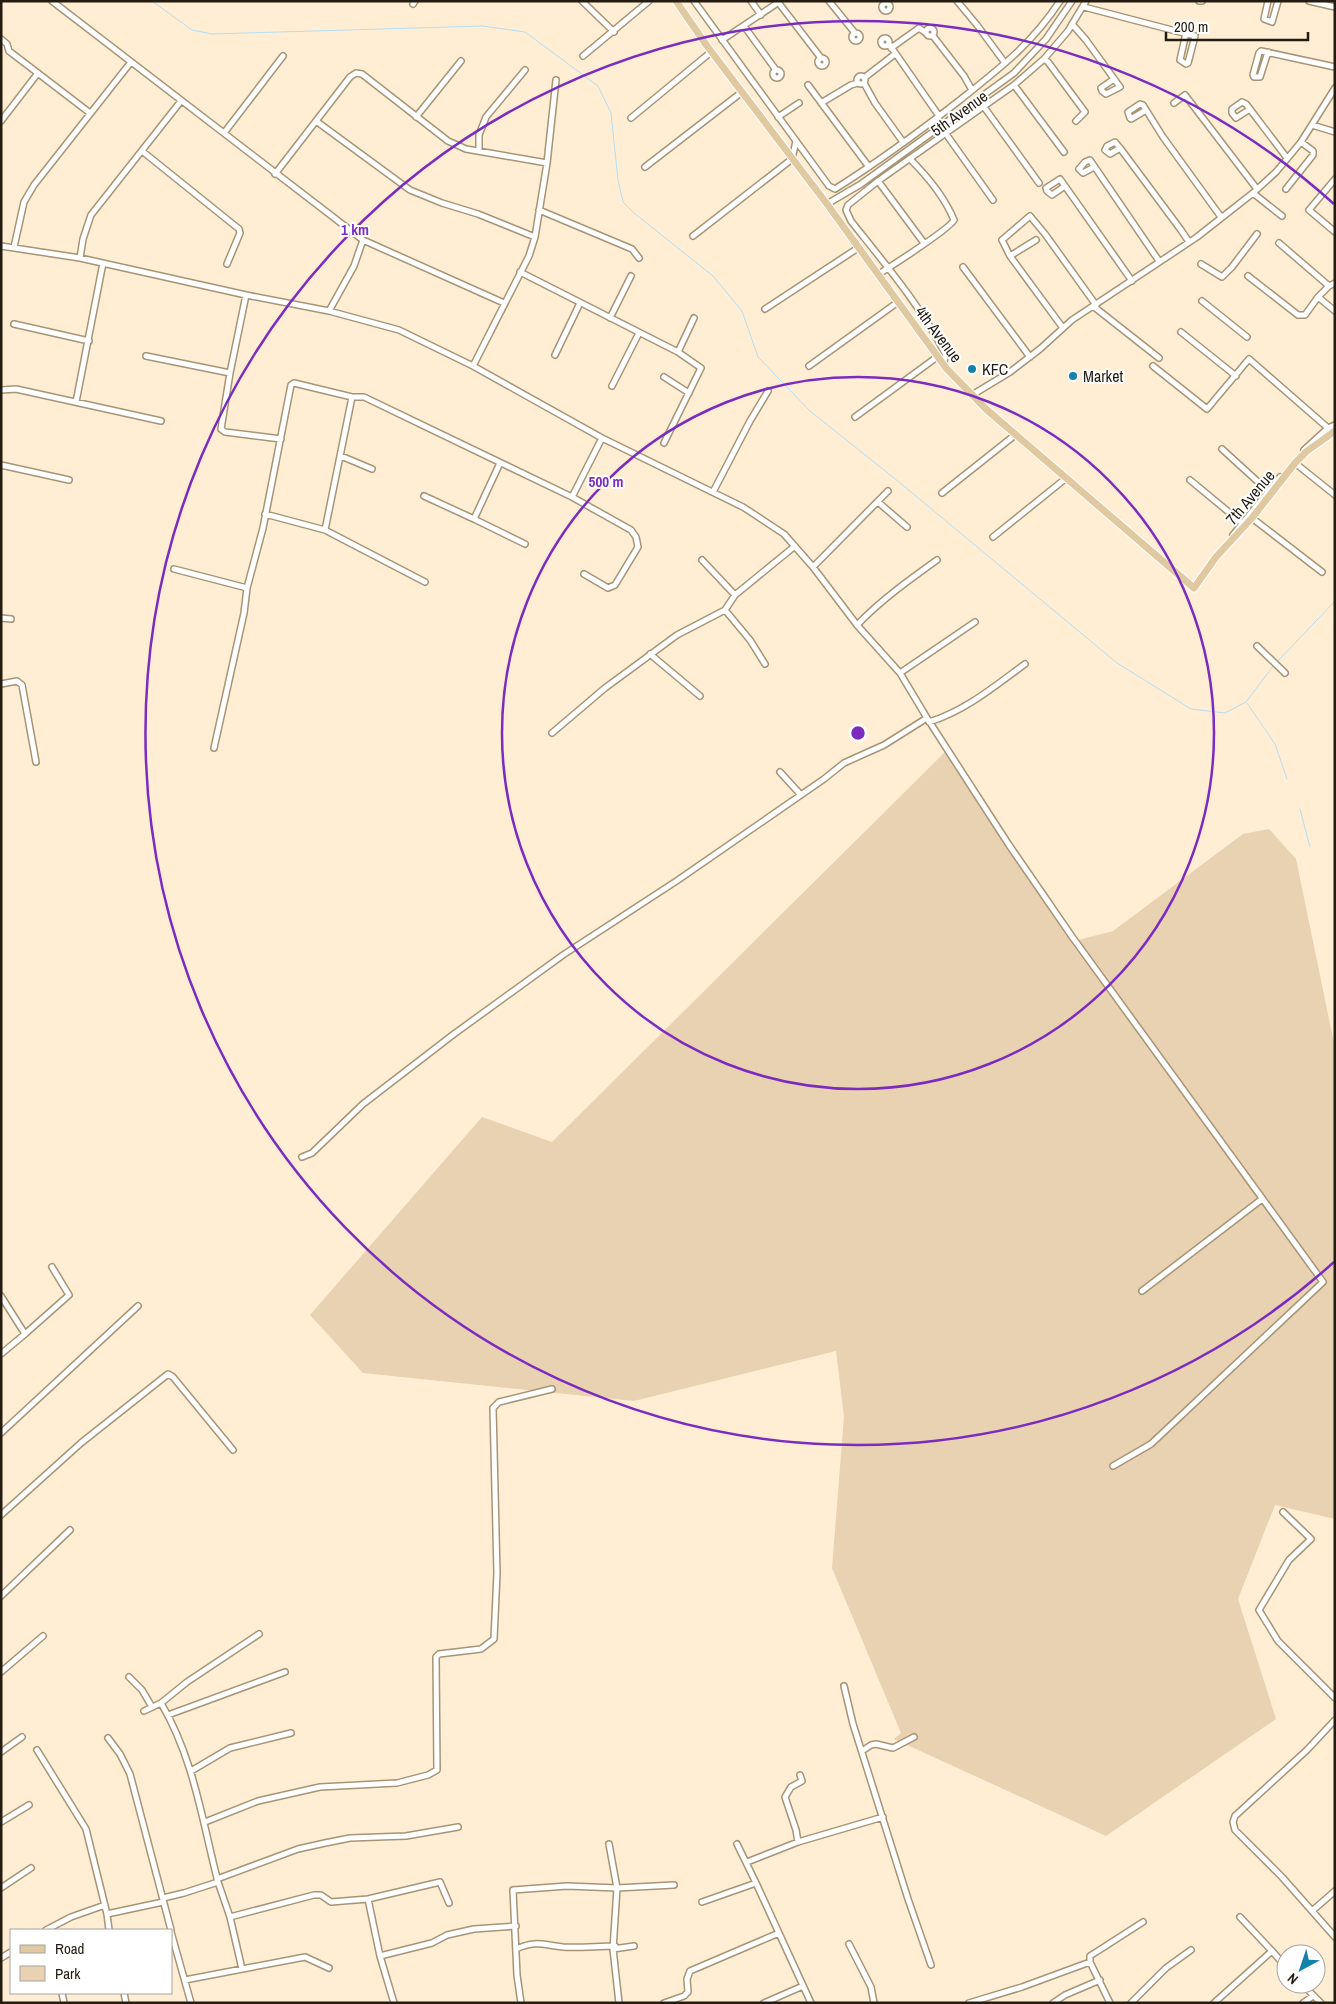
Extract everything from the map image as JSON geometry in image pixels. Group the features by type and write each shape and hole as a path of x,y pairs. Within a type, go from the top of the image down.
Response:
{"main road":[{"name":"4th Avenue","path":"676,1 711,52 827,204 943,364 972,395 1015,435 1194,588"},
{"name":"7th Avenue","path":"1194,588 1216,557 1252,518 1294,463 1329,434 1331,430"}],"street":[{"path":"52,1 363,240 504,303"},
{"path":"582,1 614,32"},
{"path":"583,56 650,1"},
{"path":"694,1 832,189 835,189 868,168 939,116 1005,63 1030,41 1046,23 1060,1"},
{"path":"751,1 761,14"},
{"path":"829,1 855,33"},
{"path":"957,1 1005,63"},
{"name":"5th Avenue","path":"827,204 861,184 1014,73 1046,39 1072,1"},
{"path":"1268,1 1264,20 1272,22 1278,1"},
{"path":"1309,1 1335,7"},
{"path":"722,40 779,2 821,58"},
{"path":"943,364 946,355 934,331 851,221 846,210 848,205 878,181 1014,85 1044,59 1068,31 1085,4 1186,33 1195,36 1188,63 1186,64 1180,60 1186,33"},
{"path":"1072,24 1082,34 1114,80"},
{"path":"744,26 776,70"},
{"path":"939,116 890,46 919,28 928,35 933,36 964,76 972,90"},
{"path":"1,39 7,44 9,50 90,113"},
{"path":"1268,52 1260,77 1254,77 1261,51 1268,52 1335,67"},
{"path":"632,118 711,52"},
{"path":"821,103 851,85 862,81 895,54"},
{"path":"224,133 283,56"},
{"path":"1044,59 1085,112 1076,121"},
{"path":"416,118 461,61"},
{"path":"14,247 24,202 34,185 131,62"},
{"path":"479,151 479,135 486,117 525,70"},
{"path":"1,120 38,73"},
{"path":"275,174 350,77 356,73 362,74 448,142 466,149 547,163"},
{"path":"473,366 529,256 535,237 547,163 556,80"},
{"path":"862,81 903,142"},
{"path":"808,85 868,168"},
{"path":"1014,85 1064,152"},
{"path":"972,395 1010,372 1063,328 1189,242 1255,191 1276,172 1301,142 1335,88"},
{"path":"645,167 742,92"},
{"path":"1174,103 1185,95 1255,191 1282,216"},
{"path":"80,258 83,239 91,215 181,101"},
{"path":"778,117 799,103"},
{"path":"984,107 1006,134 1039,182"},
{"path":"1250,109 1287,158"},
{"path":"1146,110 1222,217"},
{"path":"316,121 410,190 535,237"},
{"path":"1312,125 1335,132"},
{"path":"946,134 993,200"},
{"path":"693,236 792,159 796,141"},
{"path":"1286,188 1313,155 1313,151 1301,142"},
{"path":"1120,148 1189,242"},
{"path":"142,150 239,229 240,233 227,264"},
{"path":"879,274 952,224 954,220 933,186 910,159"},
{"path":"861,184 868,168"},
{"path":"1094,168 1159,261"},
{"path":"876,173 896,169"},
{"path":"1335,178 1309,210 1335,232"},
{"path":"878,181 924,243"},
{"path":"1065,186 1132,281"},
{"path":"539,210 632,249 639,258"},
{"path":"1063,328 1010,256 1002,240 1030,216 1045,234 1094,306 1159,358"},
{"path":"1201,264 1222,277 1257,234"},
{"path":"851,238 864,238"},
{"path":"329,310 354,266 363,240"},
{"path":"1010,256 1036,240"},
{"path":"1279,243 1329,286"},
{"path":"1,246 80,258 246,295 329,310 398,330 473,366 602,438 713,492 774,525 795,546 857,625 900,673 1009,846 1073,938 1323,1282 1151,1444 1113,1466"},
{"path":"765,309 858,248"},
{"path":"872,266 882,260"},
{"path":"76,402 103,264"},
{"path":"963,267 1030,357"},
{"path":"520,272 678,352 701,368 664,443"},
{"path":"610,318 632,276"},
{"path":"1248,276 1302,316 1305,315 1329,286 1335,283"},
{"path":"246,295 221,429 225,432 281,439"},
{"path":"1318,297 1335,311"},
{"path":"1202,301 1247,337"},
{"path":"809,366 898,302"},
{"path":"555,355 580,303"},
{"path":"678,352 694,318"},
{"path":"14,324 89,341"},
{"path":"1181,332 1236,376"},
{"path":"612,386 639,333"},
{"path":"146,356 230,373"},
{"path":"855,416 937,357"},
{"path":"1153,366 1206,409 1250,359 1331,430"},
{"path":"664,377 690,393"},
{"path":"214,748 292,383 352,397 364,396 500,464 572,497 631,530 636,537 638,548 615,586 608,588 584,574"},
{"path":"1,390 16,389 160,422"},
{"path":"713,492 768,391"},
{"path":"325,530 352,397"},
{"path":"1216,557 1268,491 1306,447 1331,430 1335,425"},
{"path":"942,493 1015,435"},
{"path":"572,497 602,438"},
{"path":"1222,449 1268,491"},
{"path":"341,456 372,469"},
{"path":"1294,463 1335,495"},
{"path":"474,519 500,464"},
{"path":"1,465 69,480"},
{"path":"993,536 1065,479"},
{"path":"1190,480 1242,523"},
{"path":"813,568 888,491"},
{"path":"424,496 524,544"},
{"path":"878,502 907,527"},
{"path":"265,514 325,530 425,582"},
{"path":"1252,518 1322,572"},
{"path":"552,733 605,688 650,654 677,635 725,610 735,595 795,546"},
{"path":"702,560 735,595"},
{"path":"857,625 911,578 937,560"},
{"path":"174,569 247,588"},
{"path":"725,610 750,640 765,664"},
{"path":"1,618 11,619"},
{"path":"900,673 975,622"},
{"path":"1257,646 1285,673"},
{"path":"650,654 700,696"},
{"path":"302,1157 312,1153 382,1088 562,955 678,880 802,795 840,766 884,745 928,720 950,715 964,708 1025,664"},
{"path":"1,684 17,681 22,685 36,762"},
{"path":"780,772 802,795"},
{"path":"1142,1291 1262,1199"},
{"path":"1,1354 70,1295 52,1267"},
{"path":"1,1296 25,1334"},
{"path":"1,1434 138,1306"},
{"path":"1,1515 81,1443 168,1374 233,1450"},
{"path":"205,1822 258,1801 320,1787 397,1783 428,1775 437,1770 436,1657 439,1654 481,1649 494,1639 497,1573 493,1408 499,1402 552,1389"},
{"path":"1283,1512 1311,1539 1289,1560 1259,1610 1278,1640 1335,1698"},
{"path":"1,1596 70,1530"},
{"path":"144,1711 161,1703 187,1682 259,1634"},
{"path":"1,1672 43,1636"},
{"path":"168,1715 285,1672"},
{"path":"129,1677 142,1690 152,1707"},
{"path":"844,1686 908,1899 931,1965"},
{"path":"161,1703 192,1771 217,1880 230,1917 242,1969"},
{"path":"1335,1720 1307,1750 1235,1816 1233,1822 1235,1830 1282,1877 1335,1937"},
{"path":"192,1771 225,1750 269,1737 291,1733"},
{"path":"1,1752 22,1737"},
{"path":"108,1738 120,1754 130,1774 170,1929"},
{"path":"862,1751 876,1744 893,1748 914,1738"},
{"path":"37,1750 86,1829 105,1905 109,1929"},
{"path":"798,1842 785,1797 791,1787 802,1781 800,1776"},
{"path":"1,1822 29,1805"},
{"path":"747,1862 798,1842 883,1817"},
{"path":"107,1914 184,1893 298,1848 350,1838 406,1836 458,1827"},
{"path":"609,1844 617,1888 614,1948 619,2003"},
{"path":"737,1844 811,2003"},
{"path":"1,1888 31,1868"},
{"path":"230,1917 314,1896 321,1895 332,1902 368,1899 440,1882 449,1903"},
{"path":"702,1902 756,1883"},
{"path":"521,2003 512,1890 567,1886 617,1888 674,1885"},
{"path":"1312,1912 1335,1891"},
{"path":"368,1899 380,1956 394,2003"},
{"path":"48,1929 72,1917 105,1905"},
{"path":"1240,1917 1276,1956"},
{"path":"1110,2003 1090,1962 1090,1956 1143,1922"},
{"path":"380,1956 432,1943 447,1935 474,1929 516,1926"},
{"path":"664,2003 684,1996 688,1992 687,1979 690,1971 779,1933"},
{"path":"172,1934 191,2003"},
{"path":"516,1949 526,1944 537,1943 562,1947 614,1948 634,1946"},
{"path":"849,1944 871,1987 874,2003"},
{"path":"1131,2003 1166,1968 1191,1950"},
{"path":"1214,2003 1272,1951"},
{"path":"185,1980 305,1957 329,1968"},
{"path":"969,2003 1022,1987 1090,1962"},
{"path":"1053,2003 1065,1995 1100,1980"},
{"path":"764,2003 803,1986"},
{"path":"1303,2003 1313,1996 1321,2003"}],"green space":[{"path":"945,752 1078,940 1113,931 1243,834 1269,829 1296,859 1335,1048 1335,1519 1275,1505 1238,1599 1276,1719 1106,1836 894,1739 901,1733 832,1568 844,1417 836,1351 634,1401 363,1373 310,1315 482,1117 552,1142"}],"waterway":[{"path":"152,1 192,30 212,34 483,26 525,32 598,86 611,113 618,180 623,202 634,213 713,276 742,311 758,357 810,411 899,482 1117,663 1191,709 1225,713 1246,702 1274,665"},
{"path":"1277,662 1335,601"},
{"path":"1247,703 1275,744 1287,779"},
{"path":"1300,809 1310,847"}],"place":[{"name":"KFC","path":"972,369"},
{"name":"Market","path":"1073,376"}]}
